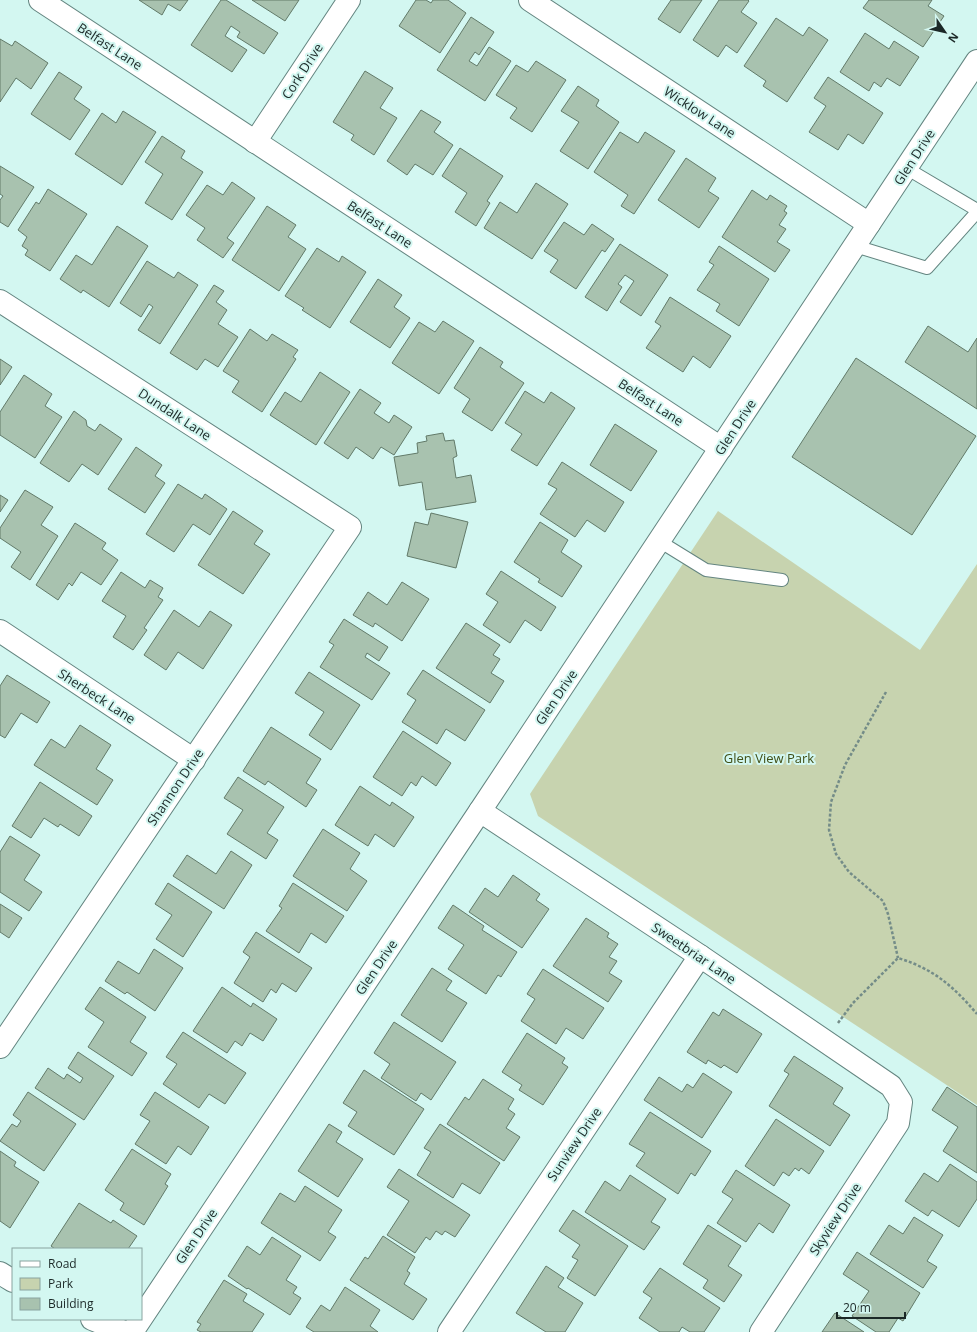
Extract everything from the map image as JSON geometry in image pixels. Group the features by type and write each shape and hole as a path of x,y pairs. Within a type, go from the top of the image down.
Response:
{"street":[{"name":"Belfast Lane","path":"40,0 721,448"},
{"name":"Cork Drive","path":"255,142 349,0"},
{"name":"Wicklow Lane","path":"530,0 870,224"},
{"name":"Glen Drive","path":"142,1317 480,811 977,61"},
{"name":"Dundalk Lane","path":"0,301 350,527"},
{"name":"Shannon Drive","path":"0,1047 350,527"},
{"name":"Sherbeck Lane","path":"0,632 194,760"},
{"name":"Sweetbriar Lane","path":"480,811 700,956 891,1086 901,1102"},
{"name":"Sunview Drive","path":"449,1332 700,956"},
{"name":"Skyview Drive","path":"761,1332 898,1123 901,1102"},
{"path":"0,1273 12,1280"},
{"path":"94,1320 124,1332"},
{"name":"Glen Drive","path":"132,1332 140,1320"}],"lane":[{"path":"855,246 927,268 977,211 906,168"},
{"path":"659,541 706,570 782,580"}],"path":[{"path":"886,692 845,764 832,802 829,830 836,854 850,872 883,901 888,914 898,958"},
{"path":"898,958 913,963 936,975 958,992 977,1014"},
{"path":"825,1041 853,1003 898,958"}],"green space":[{"name":"Glen View Park","path":"718,511 920,650 977,564 977,1105 538,816 530,794"}],"building":[{"path":"139,0 188,0 180,11 168,4 162,15"},
{"path":"221,0 226,0 278,33 264,54 237,37 240,32 231,26 225,36 247,50 232,72 191,45"},
{"path":"252,0 299,0 285,21"},
{"path":"416,0 426,0 431,3 433,0 448,0 466,13 440,53 399,26"},
{"path":"671,0 702,0 680,33 658,19"},
{"path":"719,0 748,0 749,1 741,12 757,23 737,53 726,45 718,57 693,40"},
{"path":"869,0 932,0 928,6 944,16 923,47 863,8"},
{"path":"471,17 494,32 479,55 475,52 469,61 477,66 489,47 511,61 485,101 437,70"},
{"path":"776,18 803,36 809,27 828,40 787,102 763,86 766,81 744,66"},
{"path":"865,33 889,49 894,41 919,57 900,86 887,78 881,87 874,82 869,91 840,72"},
{"path":"0,39 12,46 15,41 48,63 31,89 16,78 0,102"},
{"path":"536,61 566,80 532,132 510,118 517,108 496,95 516,65 528,72"},
{"path":"365,71 393,88 380,108 397,118 374,155 351,140 354,135 333,122"},
{"path":"59,72 82,87 74,99 90,110 70,140 31,114"},
{"path":"828,77 883,113 863,144 848,134 838,150 809,132 826,106 814,98"},
{"path":"578,86 599,100 596,106 619,122 588,169 560,151 579,122 561,111"},
{"path":"421,110 441,122 434,132 453,145 433,175 415,164 407,175 387,161"},
{"path":"123,111 156,132 122,185 75,154 102,113 116,123"},
{"path":"620,132 638,143 645,132 675,151 634,214 621,206 628,195 594,172"},
{"path":"162,136 185,151 181,158 203,172 172,220 145,203 163,174 145,162"},
{"path":"460,148 503,176 487,201 490,203 476,226 455,212 467,193 442,176"},
{"path":"686,158 716,178 708,191 719,198 699,228 658,200"},
{"path":"0,166 34,187 8,227 0,222 0,200 3,196 0,194"},
{"path":"232,182 255,198 227,238 234,243 223,258 197,240 205,228 186,215 207,185 223,195"},
{"path":"536,183 568,204 532,259 484,228 500,202 517,213"},
{"path":"48,189 87,214 50,271 25,255 28,250 22,246 27,237 18,230 36,202 39,204"},
{"path":"752,190 767,200 770,195 787,206 784,211 787,213 779,225 786,229 777,242 790,250 775,272 722,237"},
{"path":"267,206 296,225 288,237 306,249 279,291 232,260"},
{"path":"564,222 584,235 592,224 614,239 605,252 602,250 576,289 550,272 558,260 544,251"},
{"path":"117,226 148,246 109,307 83,290 81,293 60,279 76,255 92,265"},
{"path":"620,244 668,275 641,316 620,302 634,281 625,275 618,284 622,287 607,311 585,297"},
{"path":"719,246 769,279 739,326 716,311 720,304 697,290 714,265 709,262"},
{"path":"317,248 339,262 342,256 366,272 330,328 302,310 304,308 285,296"},
{"path":"147,261 174,278 178,272 198,285 160,344 138,330 153,307 149,304 141,317 120,303"},
{"path":"378,279 402,295 394,307 410,318 390,348 350,322"},
{"path":"214,285 224,291 216,302 227,310 218,324 238,337 218,367 205,359 197,370 170,353"},
{"path":"670,297 731,336 710,368 693,356 683,372 646,348 661,326 655,322"},
{"path":"443,321 474,341 439,394 392,363 419,322 435,332"},
{"path":"928,326 968,352 977,338 977,409 905,362"},
{"path":"250,329 267,341 272,334 298,350 293,357 296,359 262,412 232,392 239,381 223,371"},
{"path":"480,347 503,362 500,367 524,383 492,431 462,412 470,399 454,388"},
{"path":"856,358 976,436 912,535 792,457"},
{"path":"0,359 12,367 0,385"},
{"path":"320,372 350,392 316,445 270,415 285,392 301,402"},
{"path":"24,375 52,394 45,406 62,417 35,458 0,435 0,412"},
{"path":"360,389 381,403 374,413 389,423 394,415 412,427 394,455 381,447 373,459 356,447 348,459 324,443"},
{"path":"525,391 544,403 551,392 575,408 537,466 511,450 522,434 505,423"},
{"path":"74,411 86,420 87,426 95,431 100,424 122,439 98,475 82,464 69,482 40,463"},
{"path":"615,424 657,451 631,491 590,465"},
{"path":"443,433 445,441 454,440 457,456 453,458 456,478 471,475 476,502 426,510 422,482 399,486 394,457 418,453 417,443 427,441 426,436"},
{"path":"136,447 162,465 155,476 165,483 145,513 108,489"},
{"path":"562,462 624,502 605,532 587,520 575,537 540,514 557,489 548,484"},
{"path":"178,484 202,499 205,494 227,509 210,535 193,524 174,552 146,534"},
{"path":"25,490 53,507 41,525 58,536 30,580 11,567 21,552 0,538 0,528"},
{"path":"0,495 8,500 0,512"},
{"path":"233,511 263,531 254,544 270,554 243,594 198,565"},
{"path":"431,513 468,522 456,568 407,556 415,522 428,525"},
{"path":"540,522 568,540 561,552 582,566 562,597 538,582 540,579 514,562"},
{"path":"75,523 106,543 102,549 118,560 101,585 81,572 72,586 69,583 58,600 36,585"},
{"path":"501,571 556,607 541,631 525,620 510,643 483,625 498,602 486,594"},
{"path":"121,572 145,588 150,580 163,588 158,597 163,600 144,628 147,630 133,650 113,637 126,616 102,601"},
{"path":"402,582 429,599 402,641 375,623 373,627 353,615 368,592 387,605"},
{"path":"174,610 199,627 210,611 232,625 203,669 178,652 166,670 144,655"},
{"path":"344,619 388,647 379,661 367,653 365,657 390,673 372,700 320,667 334,645 329,642"},
{"path":"466,623 500,645 493,655 500,659 491,673 504,681 490,703 436,668"},
{"path":"423,670 485,710 465,741 446,729 437,744 402,722 416,700 407,694"},
{"path":"309,672 360,705 331,750 309,735 324,712 295,693"},
{"path":"7,675 50,702 37,723 21,713 5,738 0,735 0,686"},
{"path":"80,725 111,745 96,769 113,780 97,805 34,765 51,739 65,748"},
{"path":"271,727 321,759 306,783 317,790 306,807 268,781 265,785 243,771"},
{"path":"403,731 451,763 436,786 422,776 416,786 411,782 402,796 373,777"},
{"path":"238,777 284,807 267,833 278,840 266,859 227,834 243,810 224,798"},
{"path":"40,782 92,816 79,836 60,824 58,827 44,818 31,838 12,826"},
{"path":"360,786 390,806 392,802 414,817 394,847 375,834 368,846 335,825"},
{"path":"323,829 360,853 350,869 367,881 347,911 293,876"},
{"path":"10,836 40,855 24,880 42,892 29,911 0,892 0,852"},
{"path":"231,851 252,865 224,909 173,876 187,855 216,874"},
{"path":"513,875 540,894 536,900 549,909 522,948 469,912 485,888 498,897"},
{"path":"168,883 212,912 183,957 156,939 172,915 155,904"},
{"path":"293,883 344,916 326,943 311,933 299,953 266,931 282,908 279,906"},
{"path":"0,904 22,918 9,938 0,932"},
{"path":"453,905 484,926 482,930 517,952 501,977 498,975 486,994 448,969 464,945 438,928"},
{"path":"586,918 609,933 607,937 618,944 609,957 617,961 609,973 622,981 608,1002 553,966"},
{"path":"256,932 312,968 296,992 282,983 276,993 271,989 263,1002 234,983 250,957 243,952"},
{"path":"154,949 183,968 155,1011 127,992 125,994 105,981 118,961 139,974"},
{"path":"432,968 452,981 446,990 467,1003 442,1042 401,1015"},
{"path":"543,969 604,1008 583,1039 566,1028 556,1044 521,1021 535,999 527,994"},
{"path":"100,987 146,1017 130,1042 147,1053 132,1076 88,1047 104,1022 85,1009"},
{"path":"222,987 251,1007 253,1003 277,1019 263,1041 250,1033 242,1046 235,1041 227,1053 193,1031"},
{"path":"723,1009 762,1034 737,1073 724,1065 721,1068 708,1060 706,1064 687,1052 713,1012 719,1016"},
{"path":"394,1022 456,1062 431,1100 421,1093 416,1101 381,1078 390,1064 374,1053"},
{"path":"183,1032 246,1073 225,1104 209,1094 199,1108 163,1084 177,1064 166,1057"},
{"path":"527,1033 565,1058 562,1063 568,1067 543,1105 519,1090 522,1085 502,1072"},
{"path":"78,1052 114,1076 84,1120 35,1088 48,1068 64,1079 67,1074 80,1083 83,1078 68,1068"},
{"path":"794,1056 843,1088 833,1104 850,1115 830,1146 769,1106 789,1074 784,1071"},
{"path":"364,1070 424,1109 394,1155 348,1126 357,1112 343,1103"},
{"path":"703,1073 732,1092 702,1138 644,1100 659,1077 682,1092 687,1084 693,1088"},
{"path":"483,1079 514,1099 508,1109 515,1114 506,1128 520,1137 504,1161 447,1124 465,1097 469,1100"},
{"path":"947,1087 977,1107 977,1173 943,1151 958,1127 932,1110"},
{"path":"28,1092 76,1124 44,1171 0,1141 12,1124 17,1127 21,1121 13,1115"},
{"path":"155,1092 209,1127 191,1155 178,1146 166,1164 135,1144 150,1121 140,1115"},
{"path":"650,1112 711,1151 695,1176 691,1173 678,1194 636,1166 645,1153 629,1144"},
{"path":"776,1119 824,1151 809,1174 801,1168 799,1171 795,1168 789,1176 783,1172 774,1186 745,1166"},
{"path":"329,1124 342,1132 336,1142 363,1159 338,1197 298,1171"},
{"path":"440,1124 500,1163 480,1194 462,1183 453,1198 417,1175 431,1152 424,1148"},
{"path":"132,1149 171,1174 165,1184 168,1186 144,1225 120,1210 124,1203 105,1190"},
{"path":"0,1151 16,1162 14,1166 39,1182 10,1228 0,1221"},
{"path":"950,1164 977,1182 977,1199 959,1227 932,1210 928,1216 905,1201 924,1173 938,1182"},
{"path":"399,1169 470,1215 455,1237 445,1231 442,1235 436,1231 430,1240 426,1237 415,1253 387,1235 409,1201 387,1187"},
{"path":"736,1170 790,1205 773,1233 759,1223 746,1242 717,1223 733,1199 722,1192"},
{"path":"630,1175 666,1199 651,1222 660,1227 644,1250 585,1212 605,1181 620,1191"},
{"path":"305,1186 342,1210 328,1232 336,1237 320,1261 261,1223 280,1193 295,1202"},
{"path":"79,1203 111,1223 113,1220 137,1236 129,1248 54,1248 51,1246"},
{"path":"573,1210 628,1246 595,1296 567,1278 578,1260 572,1257 580,1245 559,1231"},
{"path":"914,1217 943,1235 927,1261 937,1267 923,1288 870,1254 889,1225 903,1234"},
{"path":"708,1225 741,1246 728,1266 742,1275 724,1302 703,1288 708,1280 683,1264"},
{"path":"383,1236 415,1257 407,1271 410,1273 404,1284 427,1299 413,1320 350,1280 365,1257 368,1259"},
{"path":"272,1237 301,1256 286,1280 297,1287 293,1293 301,1298 290,1315 228,1276 247,1246 260,1255"},
{"path":"857,1252 920,1293 903,1321 898,1318 889,1332 876,1332 852,1316 869,1291 843,1274"},
{"path":"546,1266 564,1278 558,1287 583,1303 565,1332 546,1332 516,1313"},
{"path":"660,1268 720,1308 704,1332 690,1332 682,1327 679,1332 660,1332 639,1318 652,1298 643,1292"},
{"path":"224,1280 247,1294 243,1301 264,1314 252,1332 201,1332 197,1330 201,1324 197,1322"},
{"path":"345,1287 380,1310 370,1326 378,1332 314,1332 306,1327 321,1305 330,1311"},
{"path":"835,1313 864,1332 822,1332"}]}
